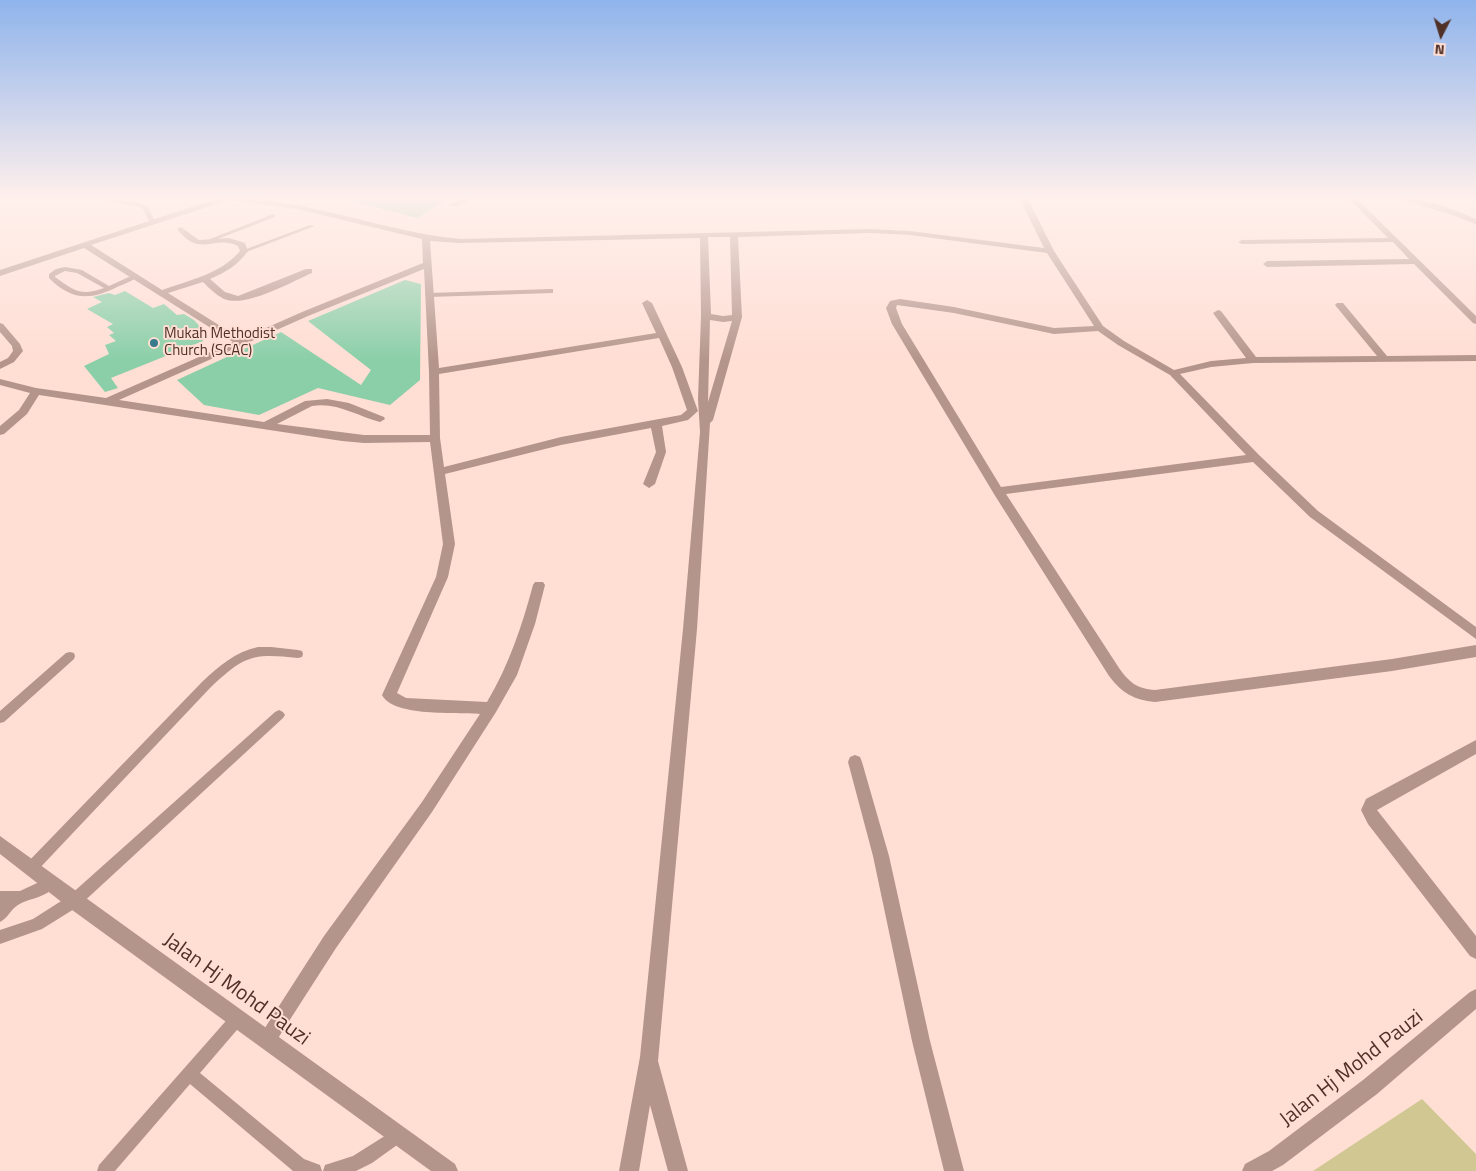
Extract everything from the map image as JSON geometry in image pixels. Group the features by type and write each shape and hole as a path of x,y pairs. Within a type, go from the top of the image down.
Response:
{"street":[{"path":"0,274 66,252"},
{"path":"96,252 239,342"},
{"path":"161,293 204,278 230,265 243,252"},
{"path":"427,252 434,372 434,438 449,544 442,577 389,695 398,702 406,704 491,708"},
{"path":"629,1171 650,1057 690,629 705,432 703,399 706,316 704,252"},
{"path":"705,432 737,317 735,252"},
{"path":"1050,252 1100,328 1121,343 1174,373 1255,458 1314,514 1476,634"},
{"path":"1407,252 1476,321"},
{"path":"1267,264 1416,261"},
{"path":"109,401 239,342 428,265"},
{"path":"204,278 225,297 234,300 245,298 309,271"},
{"path":"1100,328 1054,331 900,302 893,303 891,308 897,324 998,491 1114,672 1130,691 1137,694 1161,695 1392,665 1476,651"},
{"path":"438,472 561,441 684,418 693,411 647,303"},
{"path":"1340,305 1386,360"},
{"path":"1218,313 1253,360"},
{"path":"706,316 723,319 737,317"},
{"path":"0,326 17,346 18,351 11,360 0,366"},
{"path":"434,372 662,335"},
{"path":"1174,373 1211,364 1253,360 1476,358"},
{"path":"0,382 36,391 364,440 434,438"},
{"path":"0,432 23,412 36,391"},
{"path":"264,426 316,401 343,406 380,419"},
{"path":"650,484 660,452 656,424"},
{"path":"998,491 1255,458"},
{"path":"267,1040 330,942 427,807 491,708 510,675 529,624 539,585"},
{"path":"1476,747 1372,804 1369,810 1373,819 1476,950"},
{"path":"855,762 881,856 921,1041 954,1171"},
{"name":"Jalan Hj Mohd Pauzi","path":"0,844 74,901 448,1171"},
{"name":"Jalan Hj Mohd Pauzi","path":"1252,1171 1276,1158 1370,1087 1476,998"},
{"path":"650,1057 654,1086 678,1171"}],"lane":[{"path":"108,288 75,268 60,270 51,275 52,278 69,291 80,294 91,294 108,288 135,276"},
{"path":"429,296 550,291"},
{"path":"31,868 218,674 244,655 262,651 298,654"},
{"path":"0,718 70,656"},
{"path":"0,937 37,924 74,901 278,715"},
{"path":"0,915 7,899 23,898 50,883"},
{"path":"105,1171 238,1019"},
{"path":"190,1074 300,1165 314,1171"},
{"path":"330,1171 366,1159 399,1135"}],"shaded area":[{"path":"1422,1099 1476,1154 1476,1171 1313,1171"}],"building":[{"path":"405,280 421,284 420,380 390,405 318,388 259,415 204,405 177,380 281,332 361,385 371,370 308,321"},
{"name":"Mukah Methodist Church (SCAC)","path":"125,291 153,308 164,304 177,315 184,314 194,320 204,331 203,341 111,378 118,388 105,392 84,366 109,354 105,345 116,341 109,335 114,333 107,327 113,324 87,309 102,302 93,297 109,293 115,295"}],"place":[{"name":"Mukah Methodist Church (SCAC)","path":"154,343"}]}
